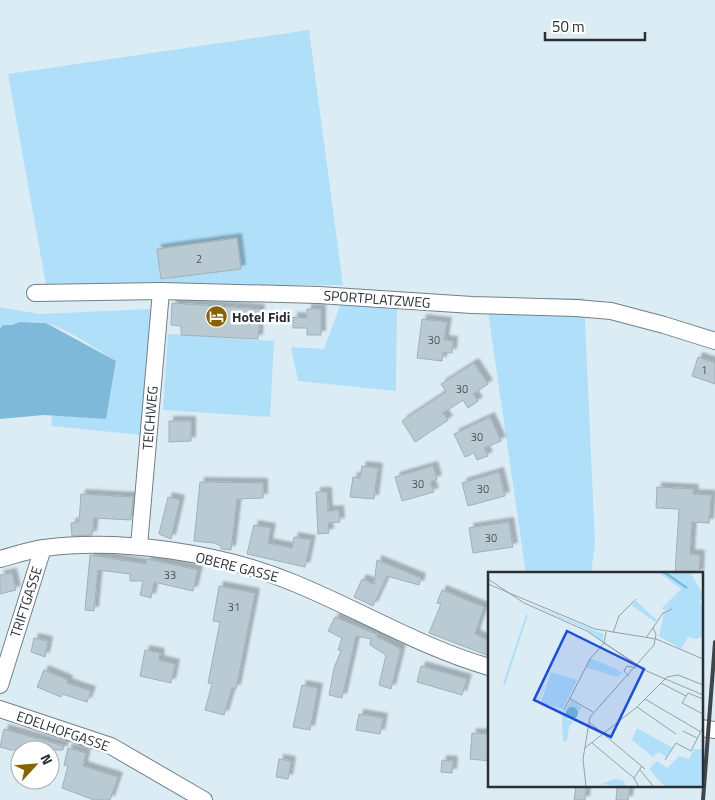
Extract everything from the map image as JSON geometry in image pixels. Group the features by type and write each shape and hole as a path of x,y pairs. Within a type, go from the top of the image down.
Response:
{"street":[{"name":"SPORTPLATZWEG","path":"35,294 161,291 319,295 472,305 594,309 611,311 664,324 715,342"},
{"name":"TEICHWEG","path":"139,546 161,291"},
{"name":"OBERE GASSE","path":"0,559 43,548 88,545 139,546 264,571 453,657 488,667"},
{"name":"TRIFTGASSE","path":"0,685 43,548"},
{"name":"EDELHOFGASSE","path":"0,709 111,746 204,800"},
{"path":"702,728 715,730"}],"shaded area":[{"path":"309,30 343,285 46,285 8,74"},
{"path":"344,295 397,296 396,391 298,381 291,347 324,349"},
{"path":"486,298 584,298 595,543 591,572 526,572"},
{"path":"0,307 39,314 152,309 141,435 51,426 52,415 106,419 116,361 73,334 46,323 29,322 3,325 0,329"},
{"path":"20,322 46,323 116,361 106,419 44,415 0,419 0,329 3,325 12,325"},
{"path":"168,334 274,341 270,417 163,410"}],"building":[{"path":"237,238 241,269 161,279 157,249"},
{"name":"Hotel Fidi","path":"172,303 260,309 258,339 181,335 181,326 171,325"},
{"path":"307,309 321,309 321,335 307,335 307,328 293,328 293,317 307,318"},
{"path":"422,319 447,322 444,340 453,341 452,353 443,352 442,361 417,358"},
{"path":"698,357 715,363 715,384 692,376"},
{"path":"474,363 488,384 473,394 478,401 468,408 463,400 443,413 448,420 415,442 402,421 446,392 441,384"},
{"path":"490,417 501,441 484,448 488,456 477,460 474,453 465,457 454,434"},
{"path":"169,421 191,421 191,441 169,442"},
{"path":"362,466 378,468 374,499 350,497 353,477 360,478"},
{"path":"433,466 437,479 430,482 434,492 402,501 395,477"},
{"path":"499,472 505,496 468,506 462,483"},
{"path":"200,482 263,483 263,498 237,499 231,550 221,549 221,546 214,543 194,541"},
{"path":"657,487 694,489 693,494 711,495 709,523 692,522 690,554 700,555 699,572 675,572 679,509 656,508"},
{"path":"316,492 327,492 328,511 339,510 340,522 328,523 329,533 318,534"},
{"path":"81,494 133,497 131,520 94,518 92,535 72,536 71,523 79,522"},
{"path":"168,497 180,500 171,539 159,534"},
{"path":"509,522 513,547 473,553 469,528"},
{"path":"254,525 271,528 268,543 292,548 294,537 311,540 305,567 247,554"},
{"path":"90,555 146,564 147,559 198,570 193,591 154,582 151,598 140,595 143,581 130,581 130,574 98,570 94,611 85,610"},
{"path":"377,560 421,578 419,585 387,576 373,606 354,597 362,579 374,584"},
{"path":"12,573 16,590 0,594 0,575"},
{"path":"219,586 255,593 236,689 232,688 224,715 205,710 212,684 208,683 220,622 213,621"},
{"path":"442,590 484,607 475,634 488,640 488,656 429,633 441,604 437,603"},
{"path":"335,617 378,635 377,637 401,649 391,689 379,685 386,655 370,645 371,639 356,636 342,698 329,695 334,668 341,651 338,650 342,638 328,631"},
{"path":"34,638 48,641 45,657 31,652"},
{"path":"145,650 160,653 159,660 175,664 171,683 140,676"},
{"path":"421,666 467,679 462,695 417,682"},
{"path":"44,670 68,680 67,683 91,691 87,702 62,694 61,697 37,687"},
{"path":"302,685 318,688 310,730 293,727"},
{"path":"359,714 383,718 380,734 356,730"},
{"path":"4,729 43,740 10,740 10,750 0,747"},
{"path":"472,733 488,734 488,761 470,759"},
{"path":"60,745 64,746 63,750 60,750"},
{"path":"68,748 86,753 83,766 118,777 110,800 94,800 62,788 68,766 64,765"},
{"path":"279,759 291,761 288,779 276,777"},
{"path":"442,760 453,761 452,773 441,772"},
{"path":"576,788 586,788 585,800 574,800"},
{"path":"617,788 630,788 628,800 616,800"}],"railway":[{"path":"703,800 715,642"}],"place":[{"name":"Hotel Fidi","path":"216,317"}]}
